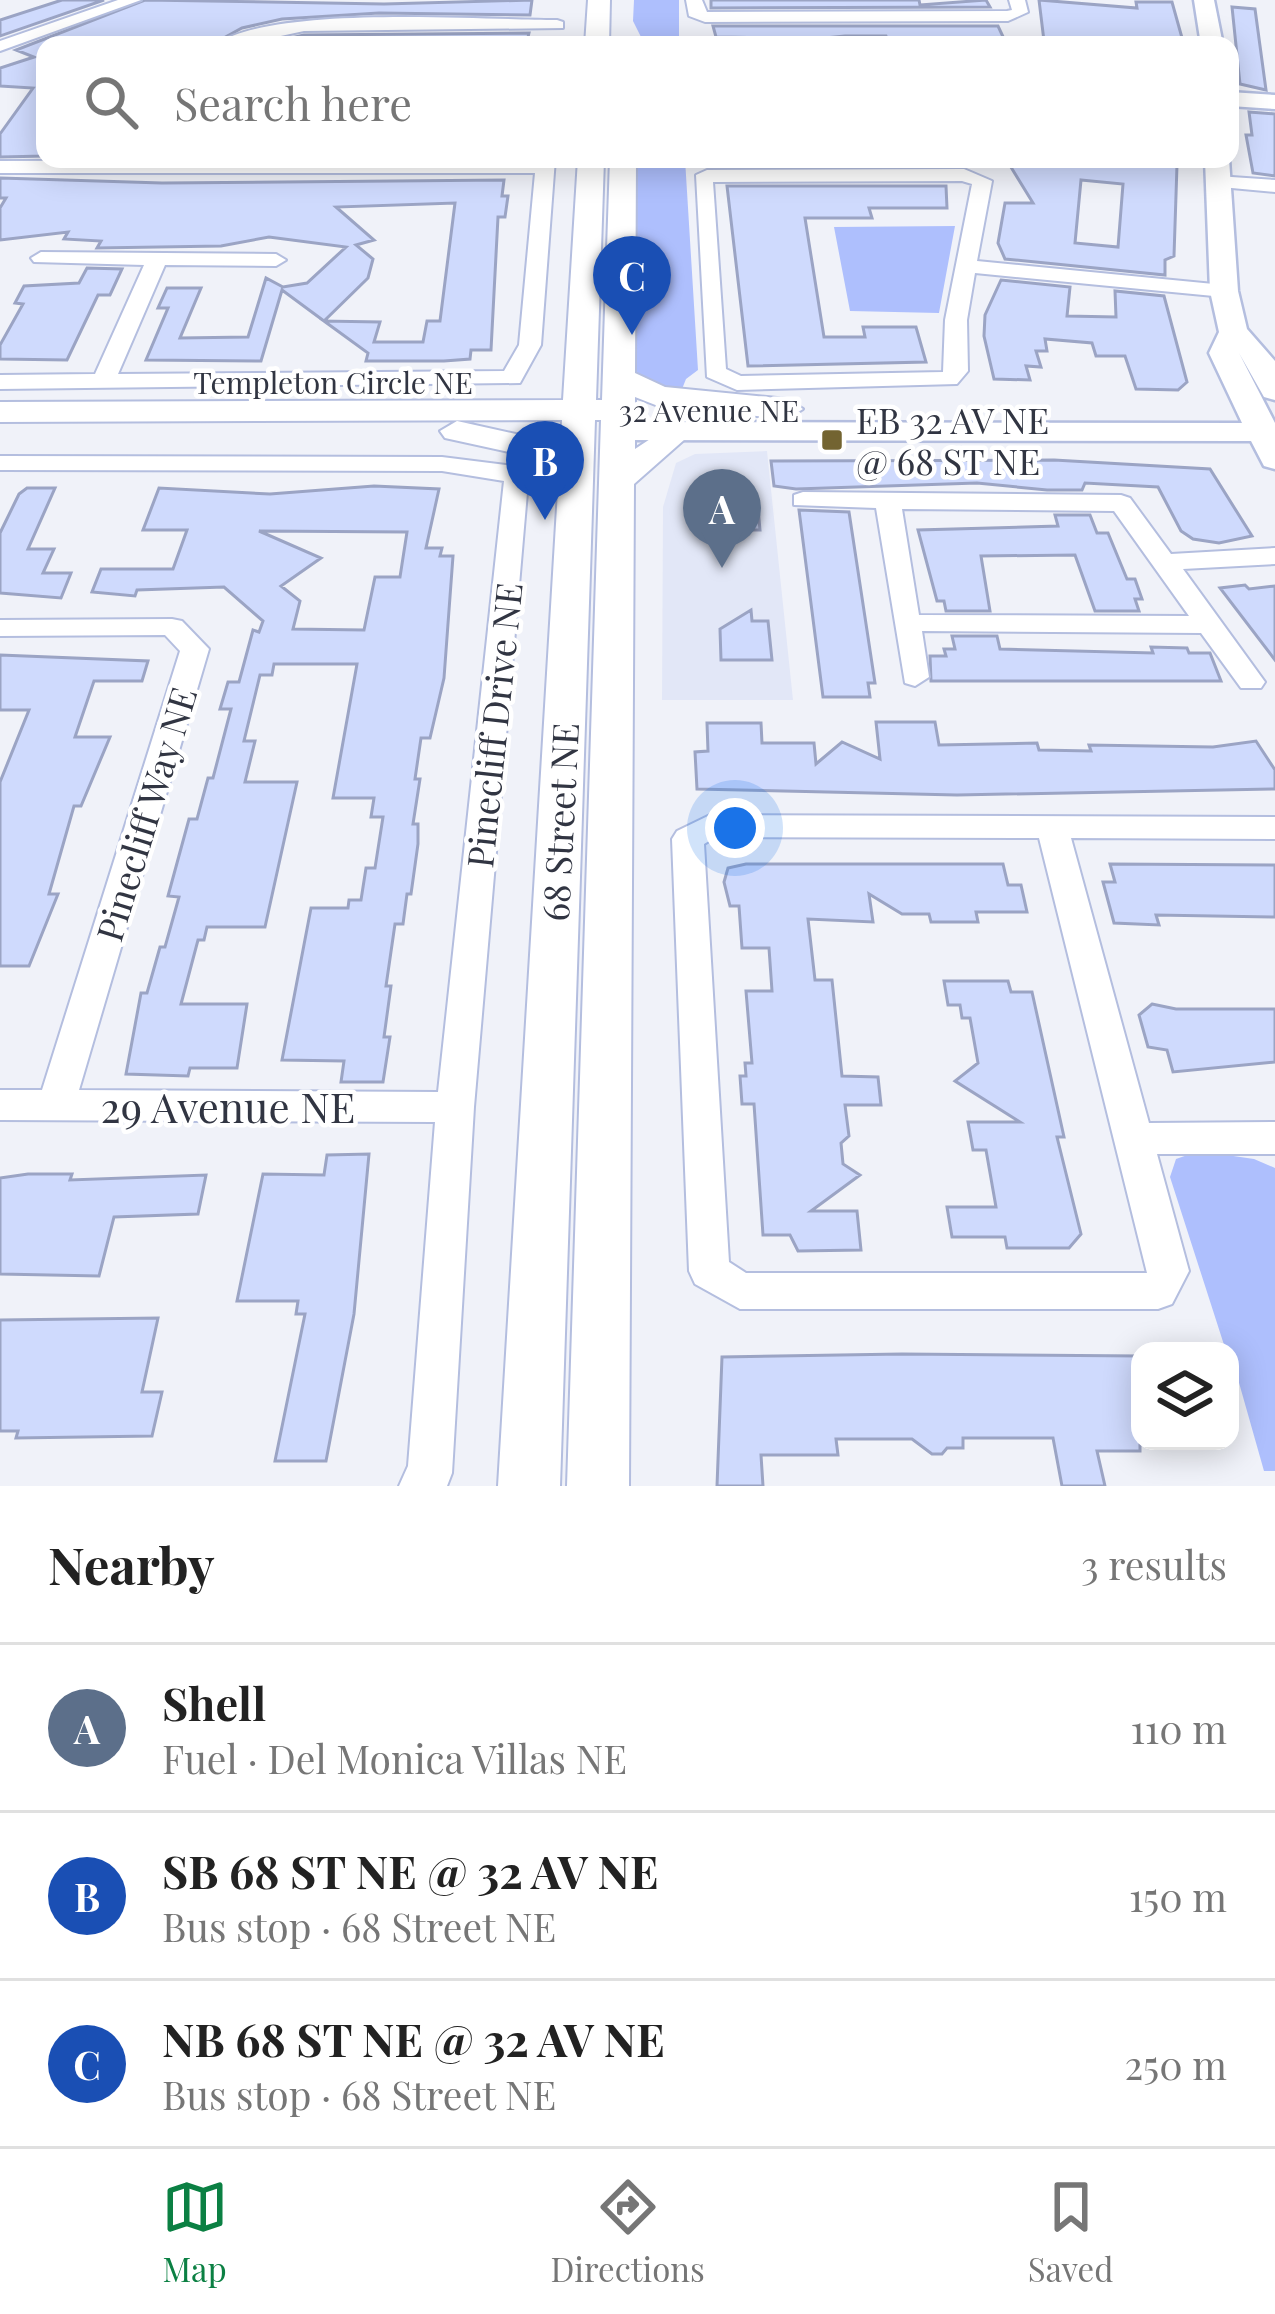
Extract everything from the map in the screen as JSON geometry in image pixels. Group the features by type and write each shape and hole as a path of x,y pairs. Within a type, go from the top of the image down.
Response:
{"main road":[{"path":"597,36 599,0"},
{"name":"68 Street NE","path":"591,168 581,343 598,1486"},
{"name":"68 Street NE","path":"530,1486 585,449 618,407 623,168"},
{"path":"512,411 544,398 581,343"},
{"path":"618,407 658,396 787,409"},
{"name":"32 Avenue NE","path":"0,412 512,411 585,449 618,407"},
{"path":"0,432 456,431 547,450 585,449 676,432"}],"street":[{"path":"0,46 133,0"},
{"path":"556,36 559,0"},
{"path":"694,0 694,13 705,17 1008,16 1020,12 1017,0"},
{"path":"1204,0 1210,36"},
{"path":"250,36 304,26 557,26"},
{"path":"1239,100 1275,102"},
{"path":"0,166 36,165"},
{"name":"Templeton Circle NE","path":"0,382 512,378 530,345 546,168"},
{"path":"1270,418 1224,352 1233,332 1224,291 1217,171 1275,186"},
{"path":"720,174 964,175 982,181 969,266 956,320 957,371 949,379 736,383 715,372 703,179 720,174"},
{"path":"41,258 276,260"},
{"path":"103,382 157,260"},
{"path":"969,266 1224,291"},
{"name":"32 Avenue NE","path":"618,407 676,432 1094,432 1194,442 1270,418"},
{"name":"32 Avenue NE","path":"787,409 1270,418"},
{"name":"Pinecliff Drive NE","path":"0,464 442,464 512,472 516,481 455,1107 430,1473 422,1486"},
{"path":"802,500 1121,503 1251,682"},
{"path":"888,503 915,676"},
{"path":"1171,570 1275,556"},
{"path":"1171,570 1275,572"},
{"path":"907,623 1207,625"},
{"name":"Pinecliff Way NE","path":"0,628 172,627 195,649 56,1106"},
{"path":"1052,827 1169,1270 1158,1291 740,1291 710,1271 688,839 710,826 1052,827 1275,828"},
{"name":"29 Avenue NE","path":"0,1106 455,1107"},
{"path":"1133,1138 1275,1138"}],"shaded area":[{"path":"634,0 679,0 679,36 640,36 633,21"},
{"path":"634,168 686,168 698,370 686,379 680,394 644,386 631,369"},
{"path":"955,226 939,313 850,311 834,227"},
{"path":"767,451 793,700 662,700 663,507 676,463 695,454"},
{"path":"1199,1151 1254,1159 1275,1168 1275,1471 1264,1471 1239,1383 1239,1342 1223,1342 1170,1177 1176,1159"}],"building":[{"path":"62,0 104,0 0,36 0,20"},
{"path":"145,0 384,4 532,0 530,15 379,13 282,19 227,36 52,36"},
{"path":"711,0 919,0 920,5 986,0 990,7 711,8"},
{"path":"1039,0 1137,8 1136,2 1172,2 1181,36 1043,36"},
{"path":"1232,7 1255,9 1266,90 1240,84 1239,36 1235,36"},
{"path":"713,26 998,26 1003,36 845,36 716,36"},
{"path":"529,33 300,36 304,35"},
{"path":"36,42 36,156 0,157 0,134 33,88 0,86 0,68 34,57 16,50"},
{"path":"1249,112 1275,114 1275,176 1253,173 1246,135 1252,135"},
{"path":"1012,168 1177,168 1174,256 1165,260 1165,275 1005,259 998,243 1005,203 1033,203","holes":["1081,180 1123,184 1118,247 1075,243"]},
{"path":"0,178 162,183 504,180 502,196 508,196 505,217 498,217 491,350 471,350 470,359 366,361 368,353 324,321 282,290 261,361 146,360 168,308 158,308 167,288 201,288 180,338 248,337 266,278 283,287 307,283 346,247 269,237 221,246 97,248 101,241 64,239 68,232 0,240 0,208 6,198 0,198","holes":["455,203 440,321 427,321 423,342 374,342 380,322 324,321 368,278 373,259 356,245 374,240 336,207"]},
{"path":"727,186 946,186 947,208 869,208 872,218 805,218 824,337 865,337 863,327 916,327 926,362 748,366"},
{"path":"87,268 122,269 110,295 98,295 67,360 0,359 0,345 23,304 15,303 24,286 79,283"},
{"path":"1001,280 1070,287 1067,316 1116,317 1115,291 1164,296 1187,382 1178,390 1136,389 1125,356 1096,356 1092,343 1045,339 1047,351 1036,351 1041,367 1026,366 1030,380 994,379 984,336 985,315"},
{"path":"1054,460 1210,469 1252,536 1219,543 1193,539 1181,531 1158,487 1085,483 1082,490 1047,490 977,483 796,489 774,486 771,461"},
{"path":"374,486 439,489 426,548 442,548 440,556 453,556 444,678 430,738 421,738 415,779 420,779 413,824 418,824 418,844 411,894 407,894 403,924 395,924 386,986 391,986 384,1037 390,1037 383,1082 341,1082 344,1061 282,1060 311,908 348,908 349,900 361,900 366,868 375,868 383,817 371,817 374,798 333,798 357,664 274,664 272,675 260,675 244,741 255,741 245,782 297,782 265,927 207,927 204,940 198,940 181,1004 247,1004 237,1068 190,1068 188,1076 126,1074 141,993 147,993 179,897 168,896 189,819 197,819 208,778 213,778 231,709 220,709 228,682 239,682 253,630 259,632 263,621 224,587 137,590 135,596 92,592 101,569 173,569 187,530 143,530 159,488 270,494","holes":["259,531 407,532 400,577 375,577 364,630 293,629 300,601 281,586 321,558"]},
{"path":"27,488 55,488 28,549 54,549 43,573 71,573 61,598 0,593 0,533 19,494"},
{"path":"730,497 757,497 760,530 732,530"},
{"path":"799,510 849,512 875,683 868,683 870,697 823,697"},
{"path":"1055,515 1090,515 1097,533 1108,533 1127,579 1135,579 1142,599 1135,599 1139,611 1095,611 1075,555 981,556 990,611 946,611 944,601 937,601 918,530 1058,526"},
{"path":"1245,585 1249,589 1275,586 1275,660 1220,588"},
{"path":"751,610 752,621 768,621 772,660 721,660 720,629"},
{"path":"952,636 997,636 1000,649 1153,653 1151,647 1187,648 1189,653 1210,653 1221,681 931,681 930,656 946,656 944,649 955,649"},
{"path":"0,655 148,661 142,681 94,681 75,737 110,737 81,806 74,806 49,894 58,894 29,966 0,966 0,782 29,710 0,710"},
{"path":"876,722 935,722 939,745 1037,743 1039,750 1091,751 1089,745 1213,747 1256,741 1275,770 1275,789 957,795 697,789 695,752 708,751 707,723 761,723 762,743 814,743 816,764 842,742 880,759"},
{"path":"746,864 1003,864 1008,885 1021,885 1027,912 976,912 978,922 931,922 929,914 902,914 869,894 873,922 808,919 815,980 832,980 842,1076 878,1077 881,1105 845,1105 849,1136 841,1143 843,1164 860,1175 811,1211 857,1211 861,1250 798,1251 790,1235 763,1235 754,1104 742,1104 740,1076 746,1076 745,1063 752,1063 746,991 772,991 769,948 742,948 739,906 730,906 724,882 728,868"},
{"path":"1110,864 1275,865 1275,917 1156,915 1159,925 1114,923 1103,882 1115,882"},
{"path":"944,981 1008,981 1011,992 1032,992 1064,1137 1057,1137 1081,1234 1069,1248 1007,1248 1005,1237 952,1237 947,1207 996,1207 986,1150 973,1150 968,1122 1020,1122 955,1081 978,1063 970,1018 962,1018 960,1005 948,1005"},
{"path":"1152,1004 1176,1009 1275,1009 1275,1062 1173,1072 1167,1050 1148,1047 1139,1015"},
{"path":"369,1154 354,1314 326,1461 275,1461 305,1314 296,1314 298,1301 237,1301 263,1174 324,1175 327,1155"},
{"path":"72,1174 70,1180 206,1175 198,1214 114,1217 99,1276 0,1274 0,1178"},
{"path":"158,1318 142,1392 162,1392 152,1436 16,1438 18,1431 0,1431 0,1320"},
{"path":"1131,1356 1131,1450 1140,1451 1097,1451 1105,1486 1062,1486 1053,1438 963,1438 963,1448 947,1448 942,1454 932,1454 912,1439 836,1439 838,1455 761,1455 763,1486 717,1486 722,1357"}],"place":[{"name":"NB 68 ST NE @ 32 AV NE","path":"632,335"},
{"name":"EB 32 AV NE @ 68 ST NE","path":"832,440"},
{"name":"SB 68 ST NE @ 32 AV NE","path":"545,520"},
{"name":"Shell","path":"722,568"}]}
